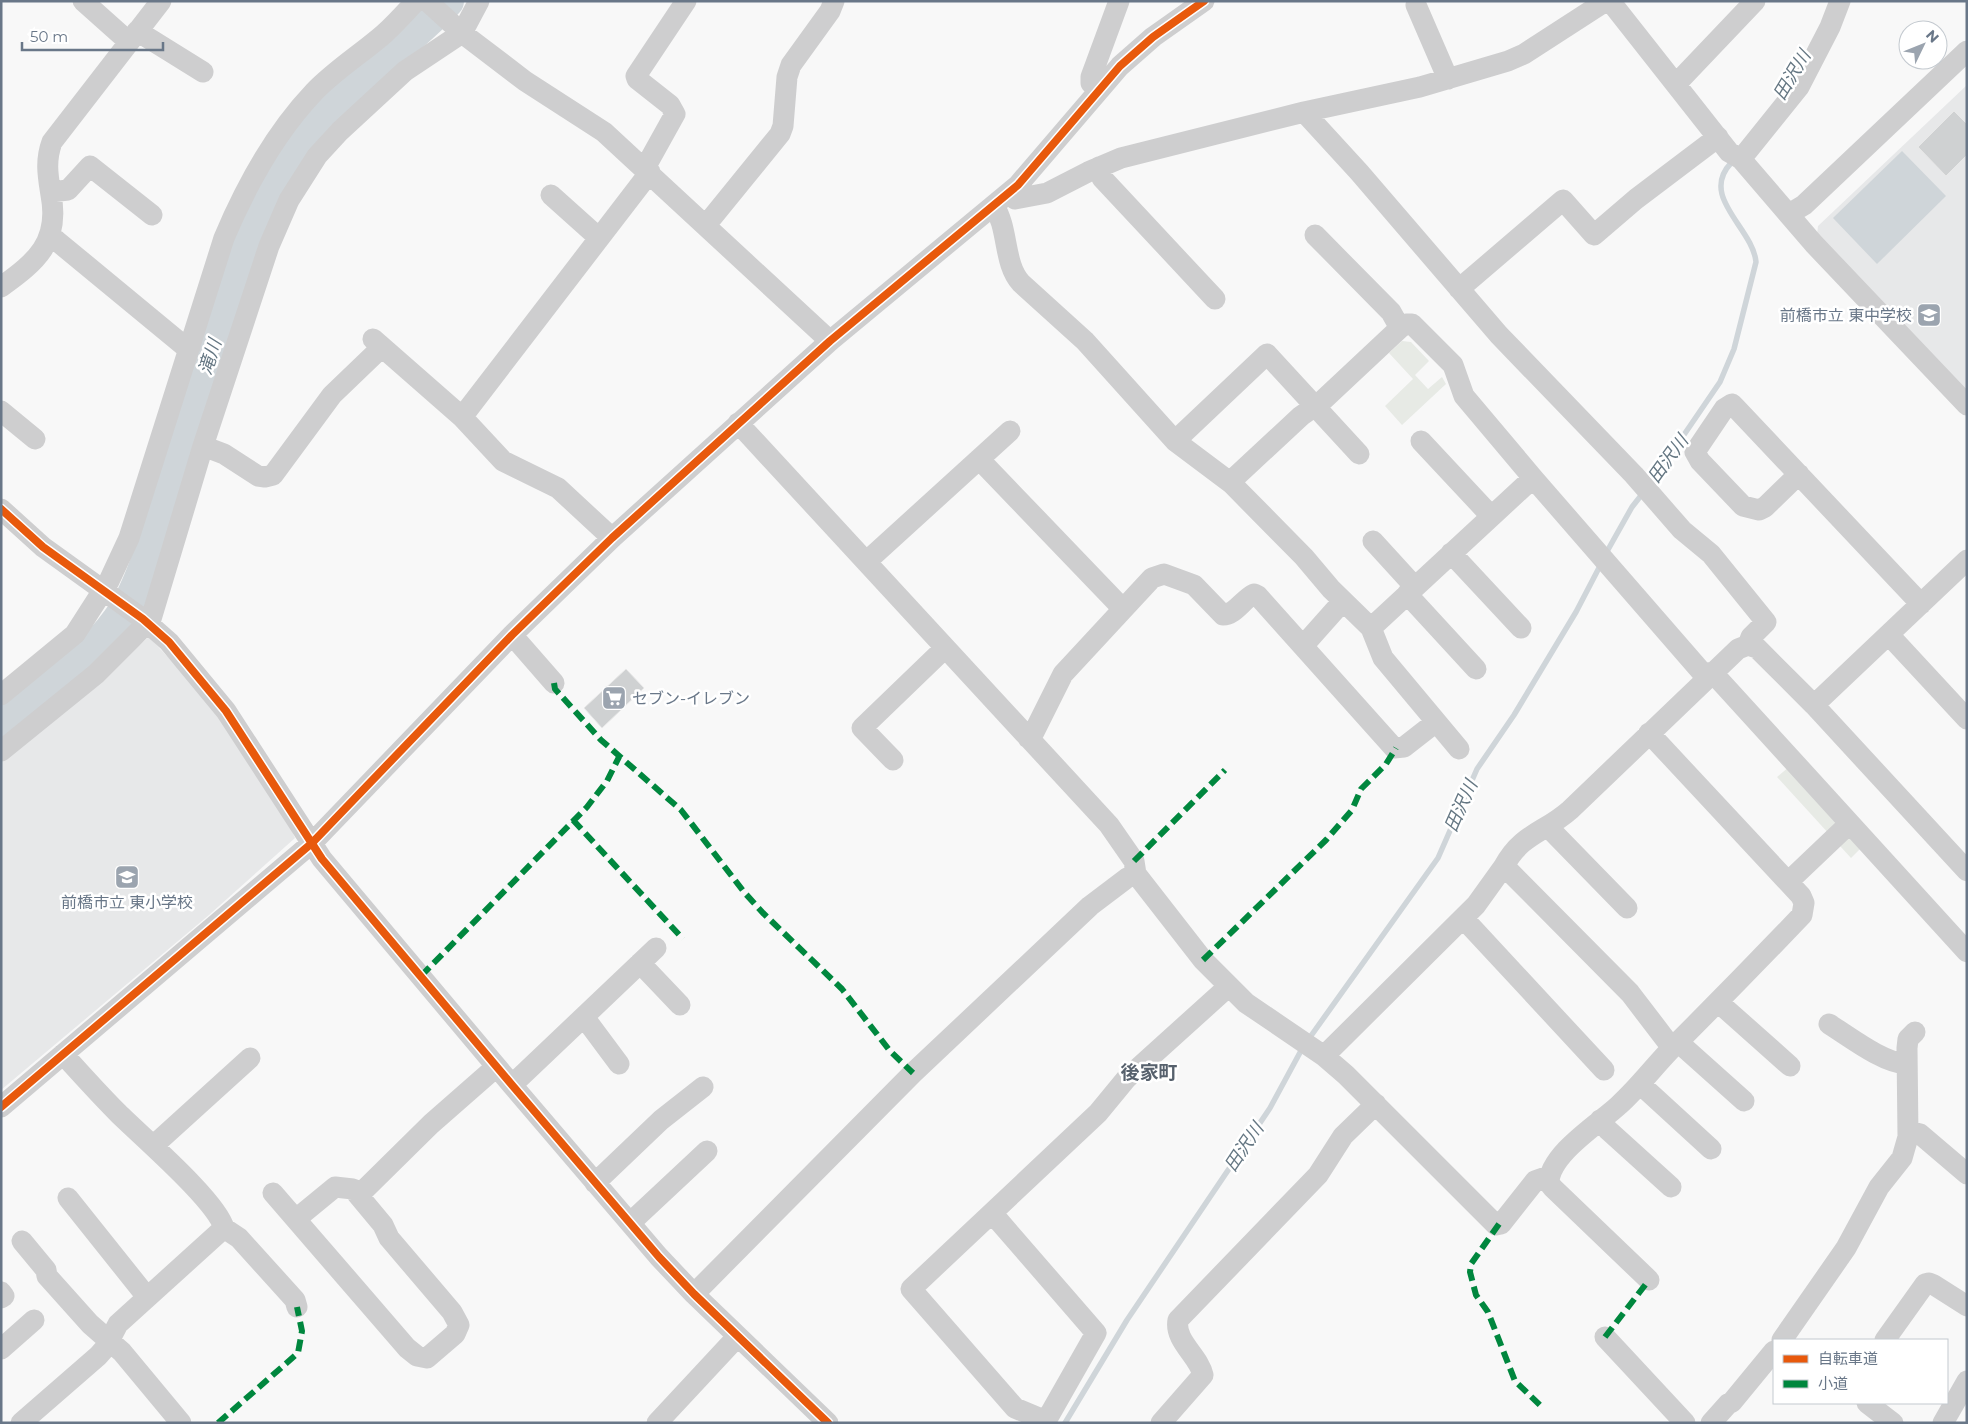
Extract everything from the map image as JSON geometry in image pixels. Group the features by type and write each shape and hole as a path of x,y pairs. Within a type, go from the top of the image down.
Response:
{"street":[{"path":"83,1 133,37 203,72"},
{"path":"1,287 34,261 49,237 54,213 47,162 52,142 161,1"},
{"path":"1,695 75,634 106,593 129,538 224,238 238,204 278,137 313,93 346,62 384,34 416,1"},
{"path":"427,1 459,30 525,81 604,132 830,341"},
{"path":"1,751 96,674 154,612 203,446 269,246 289,200 317,156 358,114 405,71 459,30 479,1"},
{"path":"462,417 599,238 647,170 675,114 670,105 637,79 636,76 686,1"},
{"path":"706,225 780,134 783,126 787,77 791,64 830,11 834,1"},
{"path":"1099,90 1091,83 1091,77 1119,1"},
{"path":"1,1107 312,843 512,635 612,538 830,341 1002,199 1037,164 1099,90 1136,51 1204,1"},
{"path":"1002,199 1015,199 1047,192 1099,167 1147,151 1304,112 1394,94 1508,62 1524,54 1606,1"},
{"path":"1610,1 1729,152 1741,159 1814,244 1967,405"},
{"path":"1676,83 1755,1"},
{"path":"1741,159 1799,87 1826,35 1840,1"},
{"path":"1416,5 1448,79"},
{"path":"1789,214 1804,205 1967,51"},
{"path":"1304,112 1359,172 1459,290 1500,335 1646,488 1682,530 1710,554 1766,622 1751,637 1748,645"},
{"path":"1459,290 1563,200 1594,235 1636,199 1718,137"},
{"path":"51,192 68,190 90,166 152,215"},
{"path":"1099,167 1102,178 1216,299"},
{"path":"551,195 599,238"},
{"path":"1002,199 1006,234 1016,278 1085,341 1175,441 1230,482 1371,628 1382,658 1459,749"},
{"path":"1315,234 1391,312 1400,328"},
{"path":"49,237 57,241 184,345 190,347"},
{"path":"1230,482 1400,328 1406,324 1412,324 1453,365 1464,396 1604,559 1709,675 1967,952"},
{"path":"203,446 224,454 258,476 265,478 273,475 332,395 378,343 462,417 503,461 558,488 612,538"},
{"path":"1175,441 1267,354 1359,454"},
{"path":"1799,474 1765,507 1759,510 1747,509 1700,461 1695,452 1724,409 1732,404 1799,474 1921,604"},
{"path":"1,411 35,439"},
{"path":"738,423 1109,825 1134,862 1136,874 1203,960 1246,1003 1312,1048 1376,1104 1496,1225 1501,1224 1535,1181 1549,1176 1555,1165 1583,1134 1640,1084 1675,1045 1802,915 1804,903 1801,896 1649,732"},
{"path":"866,562 1010,431"},
{"path":"1421,441 1491,516"},
{"path":"979,459 1122,609"},
{"path":"1371,628 1533,478"},
{"path":"1,509 43,547 146,621 174,648 226,711 312,843 350,893 496,1067 595,1183 694,1294 828,1423"},
{"path":"1372,541 1476,670"},
{"path":"1451,553 1521,628"},
{"path":"1814,705 1966,562"},
{"path":"1028,738 1034,732 1063,674 1152,578 1164,574 1194,584 1223,616 1228,615 1249,596 1254,594 1258,596 1394,748 1404,747 1436,722"},
{"path":"1303,646 1343,601"},
{"path":"512,635 554,683"},
{"path":"1889,635 1967,719"},
{"path":"1312,1048 1463,918 1488,890 1521,842 1548,827 1570,810 1709,675 1738,649 1748,645 1757,648 1814,705 1967,871"},
{"path":"893,760 862,728 945,648"},
{"path":"1788,882 1849,824"},
{"path":"1548,827 1627,908"},
{"path":"1504,866 1630,993 1675,1045 1744,1101"},
{"path":"694,1294 913,1073 1090,906 1127,878 1136,874"},
{"path":"1463,918 1604,1070"},
{"path":"512,1085 656,948"},
{"path":"640,963 680,1005"},
{"path":"992,1213 1096,1333 1046,1421 1015,1408 911,1289 1098,1113 1126,1079 1230,986"},
{"path":"1718,1002 1790,1066"},
{"path":"584,1017 620,1064"},
{"path":"1829,1024 1879,1055 1898,1064 1907,1064"},
{"path":"1784,1339 1846,1248 1880,1186 1902,1158 1908,1131 1908,1039 1915,1032"},
{"path":"63,1054 117,1113 153,1146 201,1195 220,1218 224,1228 239,1238 295,1300 297,1307"},
{"path":"153,1146 250,1058"},
{"path":"359,1195 431,1124 496,1067"},
{"path":"1640,1084 1711,1149"},
{"path":"595,1183 661,1120 703,1087"},
{"path":"1161,1423 1203,1375 1181,1338 1177,1326 1178,1320 1318,1175 1343,1136 1376,1104"},
{"path":"1600,1120 1608,1130 1671,1187"},
{"path":"1908,1131 1915,1131 1920,1134 1967,1174"},
{"path":"630,1223 707,1151"},
{"path":"1549,1176 1553,1188 1649,1280"},
{"path":"273,1193 407,1348 417,1356 427,1358 455,1334 460,1325 458,1320 389,1238 383,1225 359,1195 348,1187 335,1187 296,1219"},
{"path":"68,1198 148,1297"},
{"path":"22,1423 98,1356 110,1340 118,1324 224,1228"},
{"path":"22,1241 46,1270 47,1276 90,1324 110,1340 181,1423"},
{"path":"1886,1339 1924,1284 1934,1285 1967,1306"},
{"path":"1,1292 4,1296 1,1298"},
{"path":"1,1348 34,1320"},
{"path":"657,1423 737,1337"},
{"path":"1605,1337 1685,1423"},
{"path":"1711,1423 1732,1402 1773,1353"},
{"path":"1944,1423 1967,1380"},
{"path":"1868,1404 1893,1423"}],"shaded area":[{"name":"前橋市立 東中学校","path":"1967,85 1967,395 1817,235 1818,226"},
{"path":"1902,151 1946,196 1877,264 1833,218"},
{"path":"1402,341 1411,342 1429,361 1415,375 1428,389 1442,377 1446,384 1402,425 1385,406 1413,379 1389,353"},
{"name":"前橋市立 東小学校","path":"149,637 195,686 229,728 287,820 295,838 209,915 1,1090 1,759"},
{"path":"1790,766 1862,847 1851,858 1777,777"}],"building":[{"path":"1954,111 1967,124 1967,155 1946,176 1918,147"},
{"name":"セブン-イレブン","path":"626,669 644,688 602,728 584,708"}],"waterway":[{"name":"滝川","path":"1,726 94,650 129,605 152,549 174,472 247,241 284,167 313,126 329,109 447,1"},
{"name":"田沢川","path":"1785,88 1797,68"},
{"name":"田沢川","path":"1649,486 1720,382 1734,349 1756,262 1753,249 1724,200 1721,188 1723,176 1731,163"},
{"name":"田沢川","path":"1605,555 1632,507 1643,493"},
{"name":"田沢川","path":"1308,1040 1438,858 1477,769 1514,715 1576,612 1601,564"},
{"name":"田沢川","path":"1065,1423 1127,1320 1270,1108 1303,1047"}],"marked path":[{"path":"554,683 555,689 601,740 681,810 744,892 763,913 842,989 890,1051 913,1073"},
{"path":"1203,960 1326,840 1352,810 1361,789 1386,764 1396,748"},
{"path":"421,976 587,807 607,781 620,755"},
{"path":"1134,861 1225,770"},
{"path":"573,820 683,939"},
{"path":"1499,1224 1471,1264 1470,1272 1476,1295 1488,1312 1515,1381 1544,1409"},
{"path":"1605,1337 1649,1280"},
{"path":"218,1423 298,1353 302,1331 297,1307"}],"cycle path":[{"path":"1,1107 312,843 512,635 612,538 830,341 1018,185 1120,66 1153,37 1204,1"},
{"path":"1,509 43,547 143,619 169,642 226,711 322,859 512,1085 659,1257 694,1294 828,1423"}],"place":[{"name":"前橋市立 東中学校","path":"1929,315"},
{"name":"セブン-イレブン","path":"614,698"},
{"name":"前橋市立 東小学校","path":"127,877"}],"district":[{"name":"後家町","path":"1149,1072"}]}
